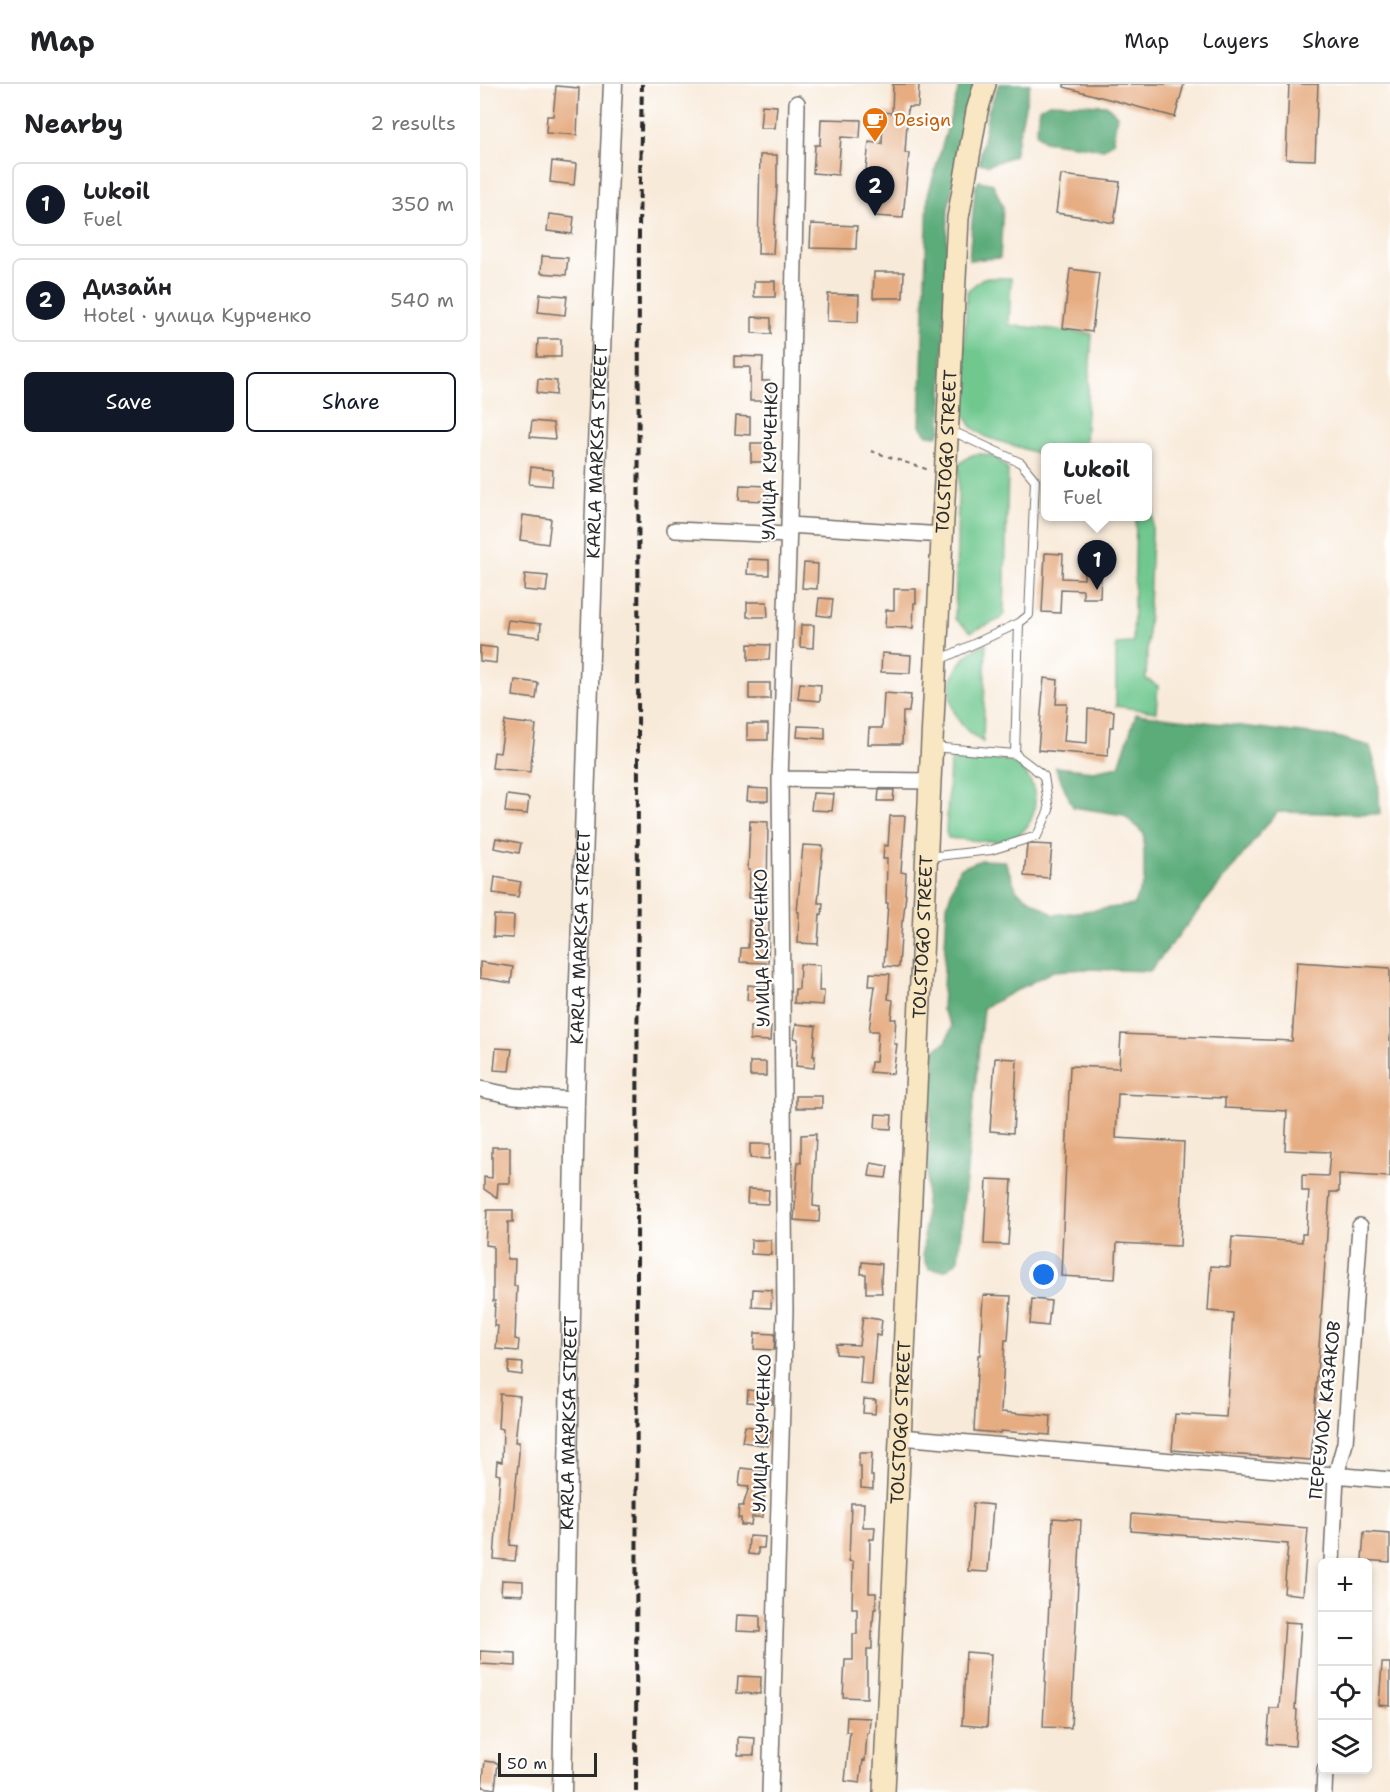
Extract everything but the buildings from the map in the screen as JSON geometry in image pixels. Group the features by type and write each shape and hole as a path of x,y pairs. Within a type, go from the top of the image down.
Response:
{"main road":[{"name":"TOLSTOGO STREET","path":"884,1792 926,857 958,218 977,111 985,84"}],"street":[{"name":"KARLA MARKSA STREET","path":"562,1792 574,1100 597,417 613,84"},
{"name":"УЛИЦА КУРЧЕНКО","path":"770,1792 785,1311 780,779 789,530 797,103"},
{"path":"675,530 789,530 943,536"},
{"path":"780,779 930,780"},
{"path":"480,1089 514,1096 574,1100"},
{"name":"ПЕРЕУЛОК КАЗАКОВ","path":"1332,1558 1336,1475 1345,1443 1360,1226"},
{"path":"900,1437 1390,1480"},
{"path":"1324,1792 1325,1774"}],"lane":[{"path":"936,661 1019,623 1029,615 1035,480 1021,463 948,429"},
{"path":"1015,754 1019,623"},
{"path":"926,857 991,850 1037,837 1049,810 1044,776 1015,754 932,747"}],"path":[{"path":"871,452 946,475"}],"green space":[{"path":"960,84 974,84 948,209 941,430 937,436 927,435 920,426 928,195"},
{"path":"999,84 1030,84 1014,156 988,165 979,163 988,112"},
{"path":"1049,103 1106,105 1117,115 1113,142 1104,149 1044,141 1036,133 1040,108"},
{"path":"979,181 993,184 1003,207 1000,258 969,260 975,188"},
{"path":"983,278 1011,278 1009,325 1092,334 1085,443 1041,443 1041,454 986,437 972,427 961,409 967,291"},
{"path":"976,454 994,457 1008,470 1004,614 999,620 971,632 955,619 959,464"},
{"path":"1152,462 1155,463 1146,679 1158,686 1156,712 1116,706 1116,644 1133,643 1136,521 1152,521"},
{"path":"986,643 983,742 968,732 958,719 952,706 950,691 953,677 960,664 971,652"},
{"path":"1136,714 1337,737 1370,746 1378,775 1380,814 1277,812 1150,971 1086,969 1053,971 983,1008 958,1260 946,1270 929,1269 923,1256 934,1050 946,1042 952,1026 942,1010 947,905 959,869 981,860 1005,861 1017,891 1054,915 1133,905 1144,882 1144,834 1124,815 1073,807 1055,767 1093,771 1119,766"},
{"path":"954,758 1001,759 1013,763 1023,771 1034,792 1035,804 1033,815 1019,834 1008,840 996,842 948,838 946,832 950,764"}],"railway":[{"path":"636,1792 639,228 642,84"}],"place":[{"name":"Design","path":"875,143"},
{"name":"Дизайн","path":"875,216"},
{"name":"Lukoil","path":"1097,590"}]}
